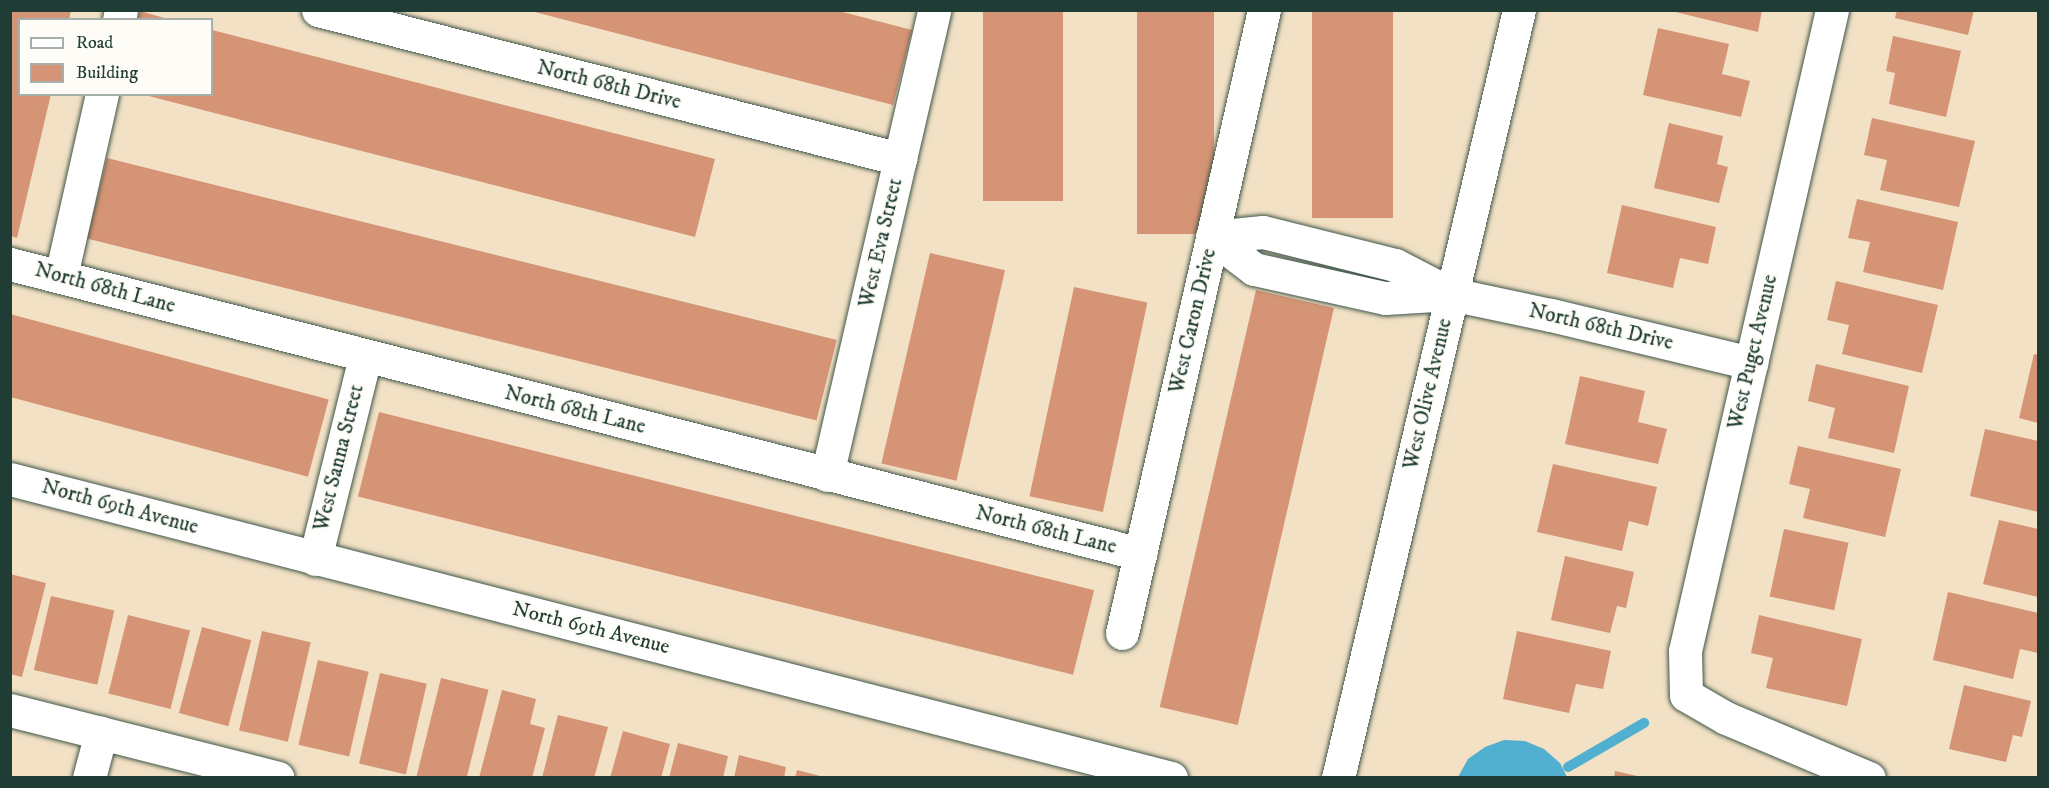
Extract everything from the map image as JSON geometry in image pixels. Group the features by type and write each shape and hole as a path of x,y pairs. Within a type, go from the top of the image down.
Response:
{"street":[{"name":"North 68th Drive","path":"318,10 900,159"},
{"name":"West Eva Street","path":"826,475 934,10"},
{"name":"West Caron Drive","path":"1122,633 1264,10"},
{"name":"West Olive Avenue","path":"1338,777 1519,10"},
{"name":"West Puget Avenue","path":"1832,10 1685,651 1686,695 1726,718 1869,777"},
{"path":"60,276 102,96"},
{"name":"North 68th Drive","path":"1212,237 1254,269 1385,298 1451,294 1551,315 1751,363"},
{"name":"North 68th Lane","path":"10,264 364,357 1140,554"},
{"name":"West Sanna Street","path":"315,559 364,357"},
{"name":"North 69th Avenue","path":"10,479 1172,777"},
{"path":"10,710 278,777"},
{"path":"89,777 101,733"}],"water":[{"path":"1504,740 1525,741 1544,749 1560,763 1567,777 1458,777 1468,759 1485,747"}],"building":[{"path":"10,10 71,10 69,18 18,18 18,96 51,96 17,238 10,236"},
{"path":"527,10 835,10 912,30 893,105"},
{"path":"983,10 1063,10 1063,201 983,201"},
{"path":"1137,10 1214,10 1214,234 1137,234"},
{"path":"1312,10 1393,10 1393,218 1312,218"},
{"path":"1667,10 1762,10 1758,32"},
{"path":"1897,10 1974,10 1968,35 1895,18"},
{"path":"140,11 164,18 138,18"},
{"path":"1658,28 1729,44 1722,74 1750,81 1741,117 1643,95"},
{"path":"213,30 715,159 695,237 149,96 213,96"},
{"path":"1893,36 1961,51 1946,117 1889,104 1895,73 1886,71"},
{"path":"1872,118 1975,141 1959,207 1880,190 1887,160 1864,155"},
{"path":"1669,123 1723,136 1717,164 1728,167 1719,203 1654,188"},
{"path":"107,158 837,340 817,420 87,239"},
{"path":"1857,199 1958,222 1943,290 1863,272 1870,242 1848,238"},
{"path":"1622,205 1716,227 1708,264 1680,258 1673,288 1607,273"},
{"path":"930,253 1005,270 956,481 881,463"},
{"path":"1836,281 1938,305 1922,373 1842,354 1849,325 1827,320"},
{"path":"1074,287 1147,303 1103,512 1030,496"},
{"path":"1256,290 1334,308 1238,725 1160,707"},
{"path":"10,314 329,399 308,477 10,397"},
{"path":"2034,354 2038,355 2038,423 2019,418"},
{"path":"1816,364 1909,386 1894,453 1828,438 1835,408 1808,401"},
{"path":"1580,376 1645,391 1638,422 1667,429 1658,464 1565,444"},
{"path":"379,412 1094,590 1073,675 358,496"},
{"path":"1985,429 2038,441 2038,512 1970,496"},
{"path":"1798,446 1901,469 1885,537 1803,518 1810,489 1789,484"},
{"path":"1553,464 1657,487 1648,526 1629,521 1622,551 1537,532"},
{"path":"1999,520 2038,529 2038,597 1983,584"},
{"path":"1784,529 1849,543 1834,610 1770,596"},
{"path":"1565,556 1634,572 1626,608 1617,606 1610,633 1551,620"},
{"path":"10,574 46,583 22,677 10,674"},
{"path":"1948,592 2038,613 2038,653 2020,649 2013,679 1933,660"},
{"path":"51,596 114,611 97,685 34,670"},
{"path":"128,615 190,630 171,709 108,694"},
{"path":"1759,615 1862,639 1847,706 1766,688 1773,658 1751,653"},
{"path":"202,627 251,640 228,726 179,713"},
{"path":"262,631 311,642 288,742 239,730"},
{"path":"1517,631 1611,651 1603,689 1576,684 1569,713 1503,699"},
{"path":"318,660 369,672 349,756 298,745"},
{"path":"380,673 427,684 406,774 359,764"},
{"path":"441,678 489,690 467,778 416,778"},
{"path":"1964,685 2031,701 2022,737 2013,735 2006,762 1949,749"},
{"path":"502,690 536,699 530,724 545,728 532,778 479,778"},
{"path":"558,715 608,727 594,778 542,778"},
{"path":"623,731 670,744 661,778 610,778"},
{"path":"678,743 728,756 723,778 669,778"},
{"path":"739,755 786,767 784,778 734,778"},
{"path":"797,770 824,777 824,778 795,778"},
{"path":"1615,771 1642,777 1642,778 1614,778"}],"waterway":[{"path":"1568,767 1644,723"}]}
